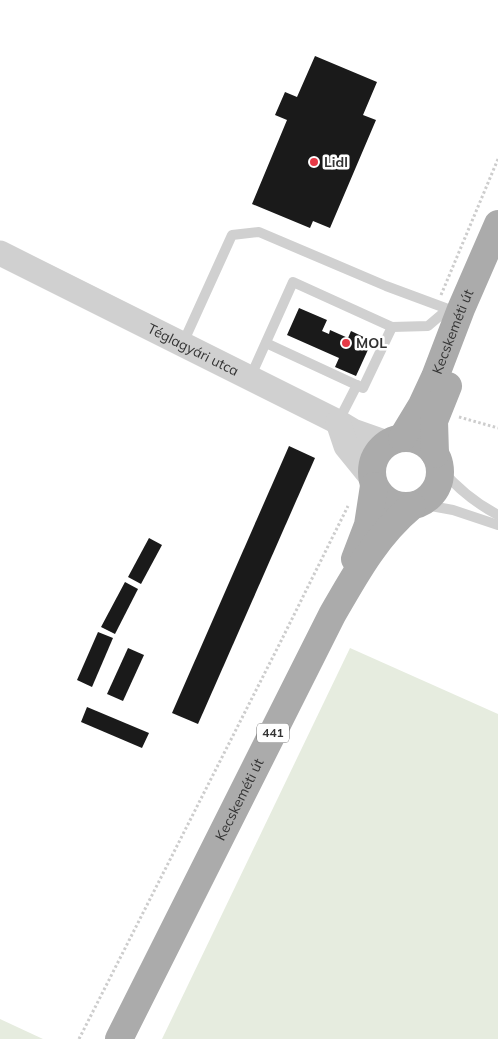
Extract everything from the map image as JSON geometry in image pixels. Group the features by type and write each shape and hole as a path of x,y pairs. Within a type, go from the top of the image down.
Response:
{"main road":[{"name":"Kecskeméti út","path":"332,614 368,525 366,487 376,454 381,448 395,441 422,405 435,377 448,307 498,224"},
{"name":"Kecskeméti út","path":"119,1039 332,614 361,565 397,518 426,500 436,489 440,476 434,421 463,346 498,266"},
{"path":"395,441 410,438 417,440 424,444 437,461"},
{"path":"366,487 378,492 383,498 396,506 416,505"}],"street":[{"name":"Téglagyári utca","path":"0,253 353,431 395,441"},
{"path":"338,422 346,446 366,487"}],"lane":[{"path":"183,344 232,235 259,232 386,286 448,307 428,326 392,327 293,282 250,378"},
{"path":"266,343 363,388 392,327"},
{"path":"338,422 357,385"},
{"path":"437,461 450,481 481,506 498,515"},
{"path":"416,505 453,510 498,526"}],"path":[{"path":"448,307 498,159"},
{"path":"79,1039 348,506 366,487"}],"shaded area":[{"path":"350,648 498,714 498,1039 162,1039"},
{"path":"0,1019 43,1039 0,1039"}],"building":[{"name":"Lidl","path":"315,56 377,82 363,115 376,120 330,228 313,221 310,228 252,204 287,120 275,115 285,92 297,97"},
{"path":"299,308 327,320 322,331 329,334 330,330 348,338 351,331 372,341 356,376 335,367 339,358 287,335"},
{"path":"289,446 315,458 198,724 172,713"},
{"path":"149,538 162,545 141,584 128,577"},
{"path":"125,582 138,589 115,634 101,627"},
{"path":"98,632 113,638 92,687 77,680"},
{"path":"128,648 144,655 123,701 107,694"},
{"path":"87,707 149,733 142,748 81,722"}],"place":[{"name":"Lidl","path":"314,162"},
{"name":"MOL","path":"346,343"}]}
